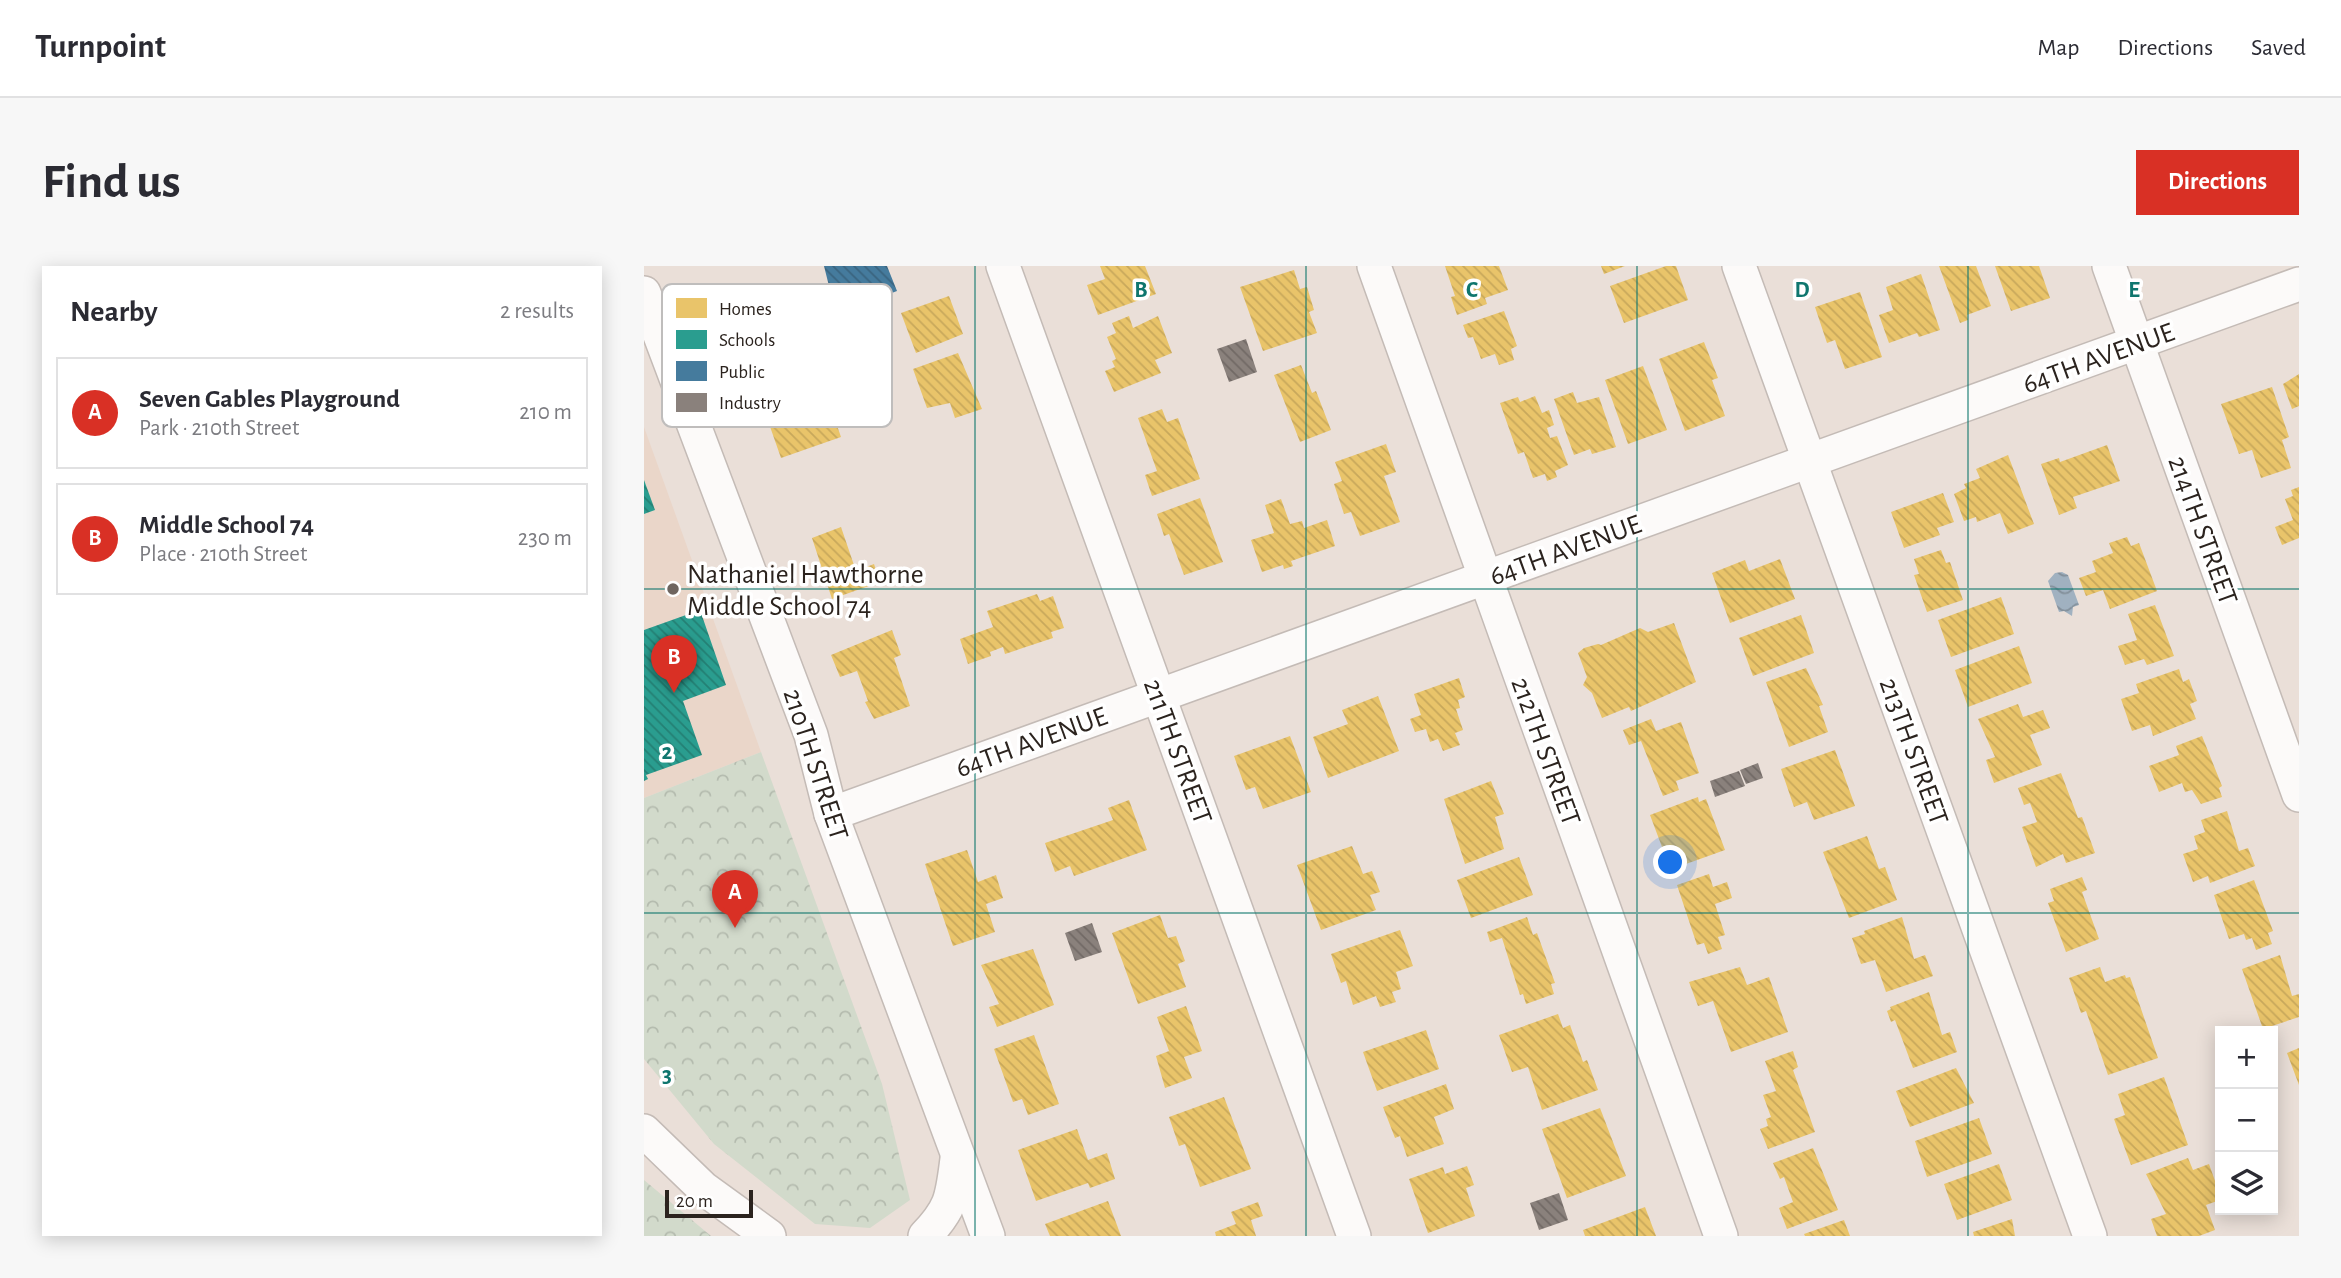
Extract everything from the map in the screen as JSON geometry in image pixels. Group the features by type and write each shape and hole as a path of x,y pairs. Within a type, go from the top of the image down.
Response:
{"street":[{"name":"211TH STREET","path":"1003,266 1354,1236"},
{"name":"212TH STREET","path":"1374,266 1721,1236"},
{"name":"213TH STREET","path":"1739,266 2090,1236"},
{"name":"214TH STREET","path":"2109,266 2299,795"},
{"name":"64TH AVENUE","path":"831,814 2299,284"},
{"name":"210TH STREET","path":"644,293 662,341"},
{"name":"210TH STREET","path":"695,427 811,735 831,814 957,1159 988,1236"},
{"path":"644,1131 703,1188 769,1236"},
{"path":"925,1236 945,1214 953,1194 957,1159"}],"shaded area":[{"name":"Nathaniel Hawthorne Middle School 74","path":"644,427 761,752 644,798"}],"green space":[{"path":"761,752 882,1084 910,1200 870,1228 815,1224 714,1144 644,1059 644,798"},
{"path":"644,1180 711,1236 644,1236"}],"water":[{"path":"2055,573 2068,575 2079,605 2073,607 2072,616 2064,611 2059,612 2048,581"}],"building: Homes":[{"path":"1100,266 1145,266 1156,294 1098,315 1087,285 1105,279"},
{"path":"1445,266 1499,266 1508,290 1485,298 1487,304 1457,315 1451,297 1455,296"},
{"path":"1601,266 1625,266 1604,274"},
{"path":"1666,266 1676,266 1688,300 1624,323 1610,286"},
{"path":"1939,266 1976,266 1991,306 1967,315 1968,320 1960,323"},
{"path":"1995,266 2039,266 2050,298 2011,311"},
{"path":"1294,270 1300,289 1307,287 1314,310 1309,312 1317,333 1263,351 1240,287"},
{"path":"1921,274 1940,330 1919,337 1917,333 1889,343 1879,315 1893,310 1886,287"},
{"path":"1860,292 1882,357 1845,369 1835,340 1827,343 1815,307"},
{"path":"949,296 963,334 916,353 901,313"},
{"path":"1504,311 1517,346 1511,349 1514,360 1499,365 1495,354 1481,359 1473,337 1468,338 1463,325"},
{"path":"1129,316 1133,328 1158,316 1172,353 1155,360 1161,373 1114,392 1105,371 1115,367 1112,361 1116,359 1107,337 1116,333 1112,323"},
{"path":"1704,342 1718,378 1712,380 1725,416 1685,431 1659,359"},
{"path":"958,353 982,409 955,418 950,403 927,408 913,369"},
{"path":"1301,365 1312,393 1316,391 1331,430 1300,442 1274,375"},
{"path":"1643,366 1667,430 1628,444 1605,380"},
{"path":"2299,374 2299,406 2292,409 2283,384"},
{"path":"2272,387 2289,437 2282,440 2291,468 2261,478 2252,450 2239,454 2221,404"},
{"path":"1573,392 1577,403 1599,397 1616,447 1592,454 1590,449 1574,455 1554,399"},
{"path":"1535,396 1542,413 1549,410 1554,425 1547,428 1550,438 1557,436 1568,465 1555,471 1557,477 1547,481 1545,474 1533,478 1524,452 1518,454 1500,403 1518,397 1520,402"},
{"path":"1162,409 1167,422 1178,418 1200,479 1152,496 1145,475 1157,471 1138,418"},
{"path":"770,427 837,427 841,437 781,458"},
{"path":"1386,444 1396,472 1384,476 1400,522 1360,536 1351,512 1344,514 1334,484 1342,481 1335,462"},
{"path":"2107,445 2120,481 2073,497 2077,508 2059,515 2041,464 2059,458 2060,462"},
{"path":"2008,455 2034,524 2008,534 2000,513 1977,522 1976,517 1964,521 1954,494 1966,488 1964,484 1980,478 1976,469"},
{"path":"2299,487 2299,538 2282,545 2275,527 2293,520 2285,499 2293,496 2291,490"},
{"path":"1943,493 1954,522 1937,528 1940,535 1904,548 1891,512"},
{"path":"1200,498 1223,562 1184,575 1169,534 1164,536 1157,514"},
{"path":"1281,499 1290,524 1302,521 1304,528 1327,520 1335,546 1291,561 1293,566 1284,569 1283,565 1262,572 1251,540 1274,533 1265,505"},
{"path":"841,527 856,571 874,564 880,582 832,599 812,538"},
{"path":"2127,537 2131,546 2139,543 2157,591 2110,609 2103,590 2086,596 2079,578 2096,572 2092,561 2113,553 2109,543"},
{"path":"1941,550 1946,563 1950,562 1963,600 1927,612 1914,575 1919,574 1914,559"},
{"path":"1780,559 1795,599 1730,623 1712,573 1745,560 1749,571"},
{"path":"1037,594 1040,601 1053,596 1064,628 1051,632 1053,638 1005,654 1003,647 990,652 991,656 968,664 960,639 993,627 987,611"},
{"path":"2001,597 2014,634 1951,657 1938,620"},
{"path":"2155,605 2174,656 2147,665 2144,659 2125,665 2118,646 2137,640 2128,614"},
{"path":"1801,615 1814,653 1753,676 1739,638"},
{"path":"1674,623 1696,682 1631,711 1629,707 1602,718 1592,693 1583,685 1587,677 1578,653 1584,648 1601,645 1640,628 1648,632"},
{"path":"892,630 901,655 894,658 910,706 874,719 865,702 868,701 857,671 840,677 831,655"},
{"path":"2019,646 2032,683 1968,707 1955,670"},
{"path":"1806,668 1823,705 1819,706 1828,732 1789,747 1766,682"},
{"path":"2179,669 2183,682 2189,679 2197,701 2190,704 2196,719 2153,736 2150,725 2132,731 2121,699 2139,693 2136,684"},
{"path":"1459,678 1465,697 1458,700 1460,708 1456,709 1463,730 1455,733 1460,745 1443,751 1438,739 1430,742 1426,729 1415,732 1410,719 1421,715 1414,694"},
{"path":"1378,696 1399,751 1328,778 1313,737 1348,724 1342,710"},
{"path":"2018,704 2023,717 2043,710 2050,728 2030,735 2042,765 1994,783 1986,760 1995,757 1978,719"},
{"path":"1651,719 1656,731 1681,722 1699,773 1676,781 1679,790 1663,796 1641,741 1629,745 1623,730"},
{"path":"1290,736 1311,792 1263,809 1255,787 1246,790 1234,756"},
{"path":"2202,736 2222,786 2219,788 2222,797 2201,804 2192,790 2185,792 2182,783 2159,792 2149,766 2179,755 2176,746"},
{"path":"1835,750 1855,806 1814,820 1807,802 1794,807 1781,769"},
{"path":"2061,773 2078,818 2082,817 2095,853 2066,863 2063,854 2036,867 2022,827 2037,822 2030,803 2024,805 2018,788"},
{"path":"1491,781 1504,814 1495,817 1504,849 1465,864 1444,799"},
{"path":"1698,797 1699,802 1706,799 1725,850 1661,873 1656,858 1665,855 1650,815"},
{"path":"1129,800 1147,850 1074,876 1070,866 1055,872 1045,843 1113,820 1108,808"},
{"path":"2227,811 2239,851 2248,848 2255,866 2210,883 2208,876 2193,882 2183,854 2198,849 2194,836 2205,832 2201,820"},
{"path":"1867,836 1879,869 1885,867 1897,900 1849,918 1823,852"},
{"path":"1352,846 1363,874 1372,871 1380,892 1370,895 1376,910 1321,930 1297,865"},
{"path":"967,850 978,882 996,875 1003,898 986,904 995,932 953,946 925,864"},
{"path":"1519,857 1533,895 1471,918 1457,880"},
{"path":"1709,874 1713,887 1727,882 1732,898 1715,904 1725,935 1718,937 1722,949 1708,954 1704,943 1697,945 1677,885"},
{"path":"2082,877 2087,890 2082,892 2099,939 2066,952 2048,903 2054,901 2050,889"},
{"path":"2254,880 2273,931 2268,933 2272,944 2256,950 2252,938 2246,940 2244,934 2229,939 2214,895"},
{"path":"1160,915 1168,938 1176,936 1185,961 1178,964 1186,987 1138,1004 1112,933"},
{"path":"1527,917 1533,935 1537,933 1555,983 1551,984 1554,994 1526,1004 1523,994 1520,995 1502,938 1490,942 1487,932"},
{"path":"1902,917 1914,959 1925,955 1933,976 1886,992 1875,960 1861,964 1852,938"},
{"path":"1400,930 1413,966 1396,972 1401,989 1392,992 1396,1002 1380,1007 1376,996 1353,1005 1346,981 1341,983 1331,954"},
{"path":"1033,949 1054,1005 997,1027 989,1007 999,1004 981,965"},
{"path":"2280,955 2292,996 2299,994 2299,1017 2272,1026 2262,1026 2242,969"},
{"path":"1740,967 1747,985 1769,977 1788,1032 1731,1052 1713,1001 1698,1006 1689,982"},
{"path":"2100,967 2105,982 2125,975 2126,978 2130,977 2158,1058 2108,1075 2086,1011 2081,1013 2069,978"},
{"path":"1929,992 1942,1035 1950,1032 1957,1052 1913,1068 1895,1020 1891,1022 1887,1011 1890,1007"},
{"path":"1186,1006 1202,1051 1184,1057 1192,1078 1165,1088 1156,1056 1169,1051 1157,1017"},
{"path":"1558,1014 1563,1028 1570,1025 1583,1062 1587,1060 1598,1090 1542,1110 1528,1067 1512,1072 1499,1035"},
{"path":"1426,1030 1439,1069 1377,1091 1363,1052"},
{"path":"1034,1035 1059,1104 1028,1115 1022,1099 1013,1102 994,1049"},
{"path":"2299,1048 2299,1085 2287,1053"},
{"path":"1793,1051 1798,1067 1793,1070 1815,1132 1768,1149 1760,1129 1768,1126 1766,1119 1771,1117 1763,1095 1776,1091 1765,1061"},
{"path":"1956,1068 1974,1103 1910,1127 1896,1091"},
{"path":"2164,1077 2188,1145 2131,1165 2114,1119 2125,1115 2118,1094"},
{"path":"1446,1084 1454,1109 1434,1117 1444,1144 1407,1157 1400,1136 1395,1138 1383,1107"},
{"path":"1224,1097 1251,1169 1200,1187 1185,1144 1179,1146 1169,1117"},
{"path":"1600,1108 1626,1176 1567,1198 1542,1129"},
{"path":"1979,1118 1992,1154 1927,1177 1915,1141"},
{"path":"1077,1129 1088,1160 1107,1153 1115,1179 1090,1188 1088,1183 1036,1201 1018,1150"},
{"path":"1813,1148 1838,1210 1787,1229 1779,1208 1793,1202 1784,1177 1780,1179 1773,1163"},
{"path":"2188,1158 2193,1170 2209,1164 2215,1181 2215,1202 2206,1205 2215,1230 2199,1236 2157,1236 2151,1219 2166,1214 2146,1174"},
{"path":"1999,1164 2012,1200 1957,1220 1944,1184"},
{"path":"1467,1166 1474,1185 1466,1188 1475,1216 1428,1233 1409,1179 1443,1167 1445,1174"},
{"path":"1108,1201 1121,1236 1050,1236 1045,1224"},
{"path":"1258,1202 1263,1216 1251,1220 1256,1236 1216,1236 1215,1232 1236,1224 1231,1212"},
{"path":"1645,1207 1656,1236 1585,1236 1583,1230"},
{"path":"2012,1219 2015,1236 1974,1236 1973,1232"},
{"path":"1844,1220 1850,1236 1804,1234"}],"building: Schools":[{"path":"644,480 655,510 644,514"},
{"path":"700,610 726,685 683,701 702,755 646,775 648,779 644,781 644,630"}],"building: Public":[{"path":"824,266 887,266 897,291 892,293 892,284 828,284"}],"building: Industry":[{"path":"1246,339 1257,372 1229,382 1217,349"},
{"path":"1758,763 1763,778 1746,784 1740,770"},
{"path":"1739,771 1745,786 1715,797 1710,781"},
{"path":"1092,923 1102,952 1075,961 1065,933"},
{"path":"1559,1193 1568,1220 1539,1230 1530,1203"}],"place":[{"name":"Nathaniel Hawthorne Middle School 74","path":"673,589"},
{"name":"Middle School 74","path":"674,693"},
{"name":"Seven Gables Playground","path":"735,928"}]}
